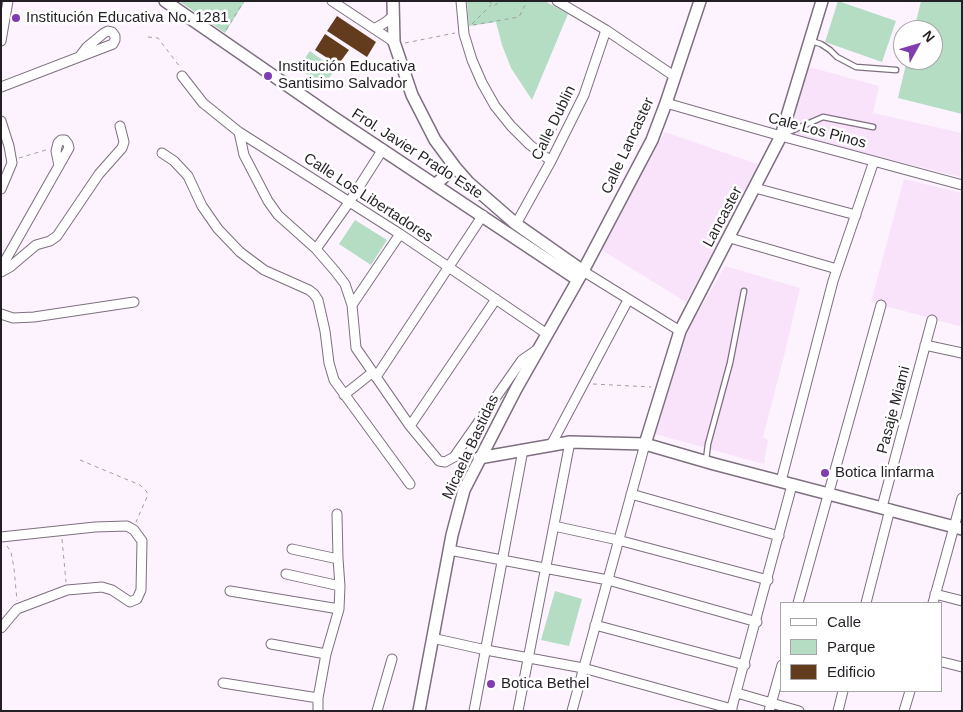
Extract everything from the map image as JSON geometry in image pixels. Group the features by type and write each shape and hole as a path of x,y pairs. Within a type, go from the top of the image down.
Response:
{"street":[{"path":"1,41 8,1"},
{"name":"Frol. Javier Prado Este","path":"165,1 326,112 483,215 580,275"},
{"path":"332,1 394,44"},
{"path":"392,1 394,44 412,95 435,140 455,167 469,183 516,224 580,275 628,300 680,331"},
{"path":"461,1 464,31 472,60 482,83 495,106 511,126 530,145 551,161"},
{"path":"557,1 606,30 674,76"},
{"name":"Lancaster","path":"645,444 680,331 730,238 781,136 822,1"},
{"name":"Calle Lancaster","path":"580,275 652,140 666,103 698,2"},
{"path":"374,29 393,16"},
{"name":"Calle Dublin","path":"516,224 551,161 584,95 606,30"},
{"path":"1,86 80,56"},
{"name":"Calle Los Libertadores","path":"182,76 204,104 239,132 350,201 547,334"},
{"name":"Cale Los Pinos","path":"666,103 962,185"},
{"path":"1,121 10,146 12,160 1,189"},
{"path":"1,270 10,267 36,245 50,241 57,236 99,174 122,148 124,142 120,126"},
{"path":"239,132 244,155 268,201 278,215 316,249 345,284 352,305 356,348 410,426 439,461 450,460 454,457 522,360 538,349"},
{"path":"316,249 350,201 383,149"},
{"path":"162,153 174,161 188,176 202,206 218,229 240,252 264,270 314,294 318,300 325,331 329,363 334,380 410,484"},
{"path":"432,638 583,668 732,710 780,536 787,483 837,269 874,161"},
{"path":"1,270 58,166"},
{"path":"436,184 455,167"},
{"path":"755,188 856,215"},
{"path":"344,395 374,374 450,267 483,215"},
{"path":"352,305 400,234"},
{"path":"730,238 837,269"},
{"name":"Micaela Bastidas","path":"419,711 449,550 461,500 479,458 580,275"},
{"path":"410,426 496,299"},
{"path":"551,445 628,300"},
{"path":"1,314 13,318 34,317 134,302"},
{"path":"798,602 881,305"},
{"name":"Pasaje Miami","path":"866,602 886,508 932,320"},
{"path":"925,344 962,353"},
{"path":"479,458 570,442 645,444 706,462 958,528"},
{"path":"518,711 570,442"},
{"path":"572,711 645,444"},
{"path":"474,711 523,450"},
{"path":"632,494 780,536"},
{"path":"962,498 958,528 934,599 962,601"},
{"path":"318,711 318,698 326,654 339,609 337,514"},
{"path":"1,628 17,609 67,590 102,587 112,590 130,602 137,599 141,590 142,542 134,530 126,526 62,530 2,537"},
{"path":"554,526 618,540 768,580"},
{"path":"292,549 338,559"},
{"path":"449,550 608,580 757,622"},
{"path":"286,574 340,586"},
{"path":"230,591 339,609"},
{"path":"595,625 745,665"},
{"path":"271,644 326,654"},
{"path":"377,711 392,659"},
{"path":"943,662 962,667"},
{"path":"770,707 780,672"},
{"path":"223,683 318,698"},
{"path":"838,711 843,692"},
{"path":"904,711 910,692"},
{"path":"737,693 770,707 799,711"}],"lane":[{"path":"810,40 821,44 837,57 856,67 893,70"},
{"path":"781,136 823,117 873,127"},
{"path":"706,462 708,444 730,363 744,291"}],"path":[{"path":"226,31 244,1"},
{"path":"489,1 491,5"},
{"path":"499,1 495,6 491,5 470,26 519,17 527,1"},
{"path":"394,44 464,31"},
{"path":"148,37 158,38 167,48 180,65 182,76"},
{"path":"569,104 579,82"},
{"path":"543,148 546,148 562,118"},
{"path":"12,160 50,149"},
{"path":"582,384 662,387"},
{"path":"80,460 140,486 147,492 134,530"},
{"path":"62,530 67,590"},
{"path":"2,537 11,552 17,609"}],"shaded area":[{"path":"809,67 879,86 873,113 962,133 960,177 792,135 789,127"},
{"path":"665,132 760,165 686,302 600,249"},
{"path":"904,179 962,193 962,327 871,302"},
{"path":"725,266 800,288 763,437 768,440 764,464 655,434 676,358 690,326"}],"green space":[{"path":"179,1 245,1 225,33"},
{"path":"467,1 545,1 568,14 532,100 511,68 496,22 469,26"},
{"path":"838,1 893,20 893,30 882,62 825,42"},
{"path":"921,1 962,1 962,114 898,98 905,70 943,70 943,20 916,20"},
{"path":"310,51 335,69 324,86 298,68"},
{"path":"355,220 387,240 371,265 339,244"},
{"path":"555,591 582,599 569,646 541,640"}],"building":[{"path":"337,16 376,42 367,57 327,31"},
{"path":"325,34 349,50 338,65 315,50"}],"place":[{"name":"Institución Educativa No. 1281","path":"16,18"},
{"name":"Institución Educativa Santisimo Salvador","path":"268,76"},
{"name":"Botica linfarma","path":"825,473"},
{"name":"Botica Bethel","path":"491,684"}]}
